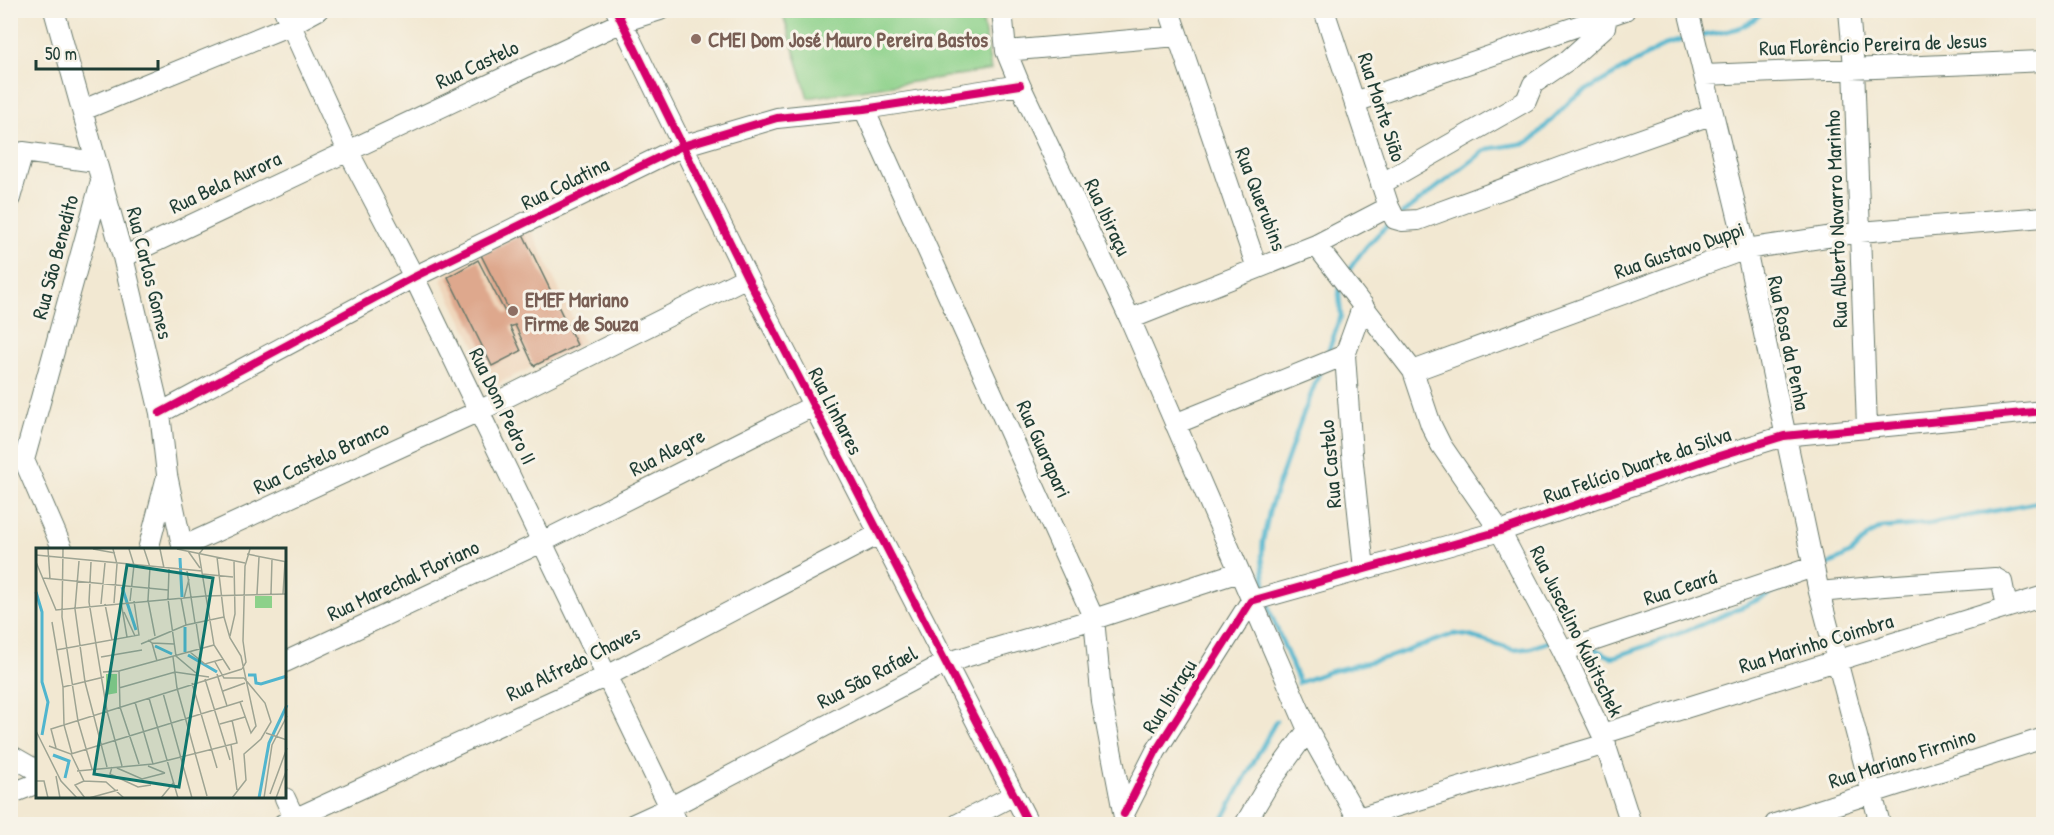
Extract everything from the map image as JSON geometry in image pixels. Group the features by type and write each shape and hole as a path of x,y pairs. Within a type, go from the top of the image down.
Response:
{"street":[{"name":"Rua Carlos Gomes","path":"54,10 123,257 160,413 167,475 182,548"},
{"path":"83,110 287,18 318,10"},
{"name":"Rua Castelo","path":"348,151 619,16 660,10"},
{"name":"Rua Ibiraçu","path":"1002,10 1006,51 1020,85 1130,319 1308,730 1359,821"},
{"name":"Rua Querubins","path":"1168,10 1257,268 1316,245 1413,371"},
{"name":"Rua Monte Sião","path":"1324,10 1392,213"},
{"name":"Rua Rosa da Penha","path":"1688,10 1746,249 1813,567 1880,825"},
{"name":"Rua Alberto Navarro Marinho","path":"1849,10 1854,68 1867,427"},
{"path":"1355,102 1616,13"},
{"path":"1382,184 1526,101 1533,84 1567,61 1605,27 1616,13"},
{"name":"Rua Linhares","path":"619,16 747,277 1029,825"},
{"name":"Rua Dom Pedro II","path":"287,18 348,151 414,277 674,816"},
{"path":"1006,51 1177,36"},
{"name":"Rua Florêncio Pereira de Jesus","path":"1705,75 2043,61"},
{"name":"Rua Colatina","path":"160,413 414,277 682,146 777,118 864,109 1020,85"},
{"name":"Rua Guarapari","path":"864,109 1094,619 1102,702 1124,820"},
{"path":"1316,245 1392,213 1402,221 1418,220 1713,114"},
{"name":"Rua Bela Aurora","path":"123,257 348,151"},
{"path":"10,198 23,152 98,171"},
{"name":"Rua São Benedito","path":"62,548 24,460 98,171"},
{"name":"Rua Gustavo Duppi","path":"1413,371 1746,249 1860,232 2043,217"},
{"path":"1130,319 1257,268"},
{"name":"Rua Castelo Branco","path":"182,548 479,411 747,277"},
{"path":"1175,424 1345,355 1363,305"},
{"name":"Rua Castelo","path":"1345,355 1364,569"},
{"name":"Rua Juscelino Kubitschek","path":"1413,371 1431,425 1441,445 1500,531 1563,651 1604,739 1631,825"},
{"name":"Rua Alegre","path":"542,542 813,406"},
{"name":"Rua Felício Duarte da Silva","path":"1251,601 1500,531 1784,436 2043,411"},
{"path":"149,548 167,475"},
{"name":"Rua Alfredo Chaves","path":"291,823 607,676 879,534"},
{"name":"Rua Marechal Floriano","path":"286,662 542,542"},
{"name":"Rua Ceará","path":"1563,651 1813,567"},
{"name":"Rua São Rafael","path":"634,825 674,816 945,663 1094,619 1239,572"},
{"path":"1819,592 1995,578 2002,582 2007,608"},
{"name":"Rua Marinho Coimbra","path":"1359,821 2043,596"},
{"name":"Rua Ibiraçu","path":"1124,820 1156,751 1251,601"},
{"path":"1245,825 1268,785 1308,730"},
{"name":"Rua Mariano Firmino","path":"1775,825 2043,738"},
{"path":"10,755 36,770"},
{"path":"10,794 36,784"},
{"path":"958,825 1014,795"},
{"path":"285,799 291,823"}],"shaded area":[{"name":"EMEF Mariano Firme de Souza","path":"531,230 584,342 497,384 494,383 441,280 446,273"}],"green space":[{"path":"782,11 981,11 991,70 808,98"}],"building":[{"name":"EMEF Mariano Firme de Souza","path":"523,234 577,345 534,366 515,325 510,327 521,351 492,366 448,277 478,260 506,314 510,312 481,255"}],"waterway":[{"path":"1700,36 1743,26 1764,10"},
{"path":"1402,214 1487,149 1526,143 1533,139 1573,98 1665,45 1689,38"},
{"path":"1346,275 1366,247 1391,223"},
{"path":"1327,355 1341,316 1340,285"},
{"path":"1266,593 1262,556 1270,508 1320,371"},
{"path":"1820,569 1851,553 1868,536 1881,528 1929,524 2044,501"},
{"path":"1591,647 1611,657 1617,656 1704,624 1788,585"},
{"path":"1268,601 1270,612 1299,682"},
{"path":"1298,683 1328,672 1389,657 1454,634 1469,636 1514,650 1531,648 1550,641"},
{"path":"1220,824 1276,721"}],"cycle path":[{"path":"616,10 747,277 1029,824"},
{"path":"160,413 414,277 682,146 777,118 864,109 1020,85"},
{"path":"1124,814 1156,751 1251,601 1500,531 1706,460 1784,436 2044,411"}],"place":[{"name":"CMEI Dom José Mauro Pereira Bastos","path":"696,39"},
{"name":"EMEF Mariano Firme de Souza","path":"513,311"}]}
